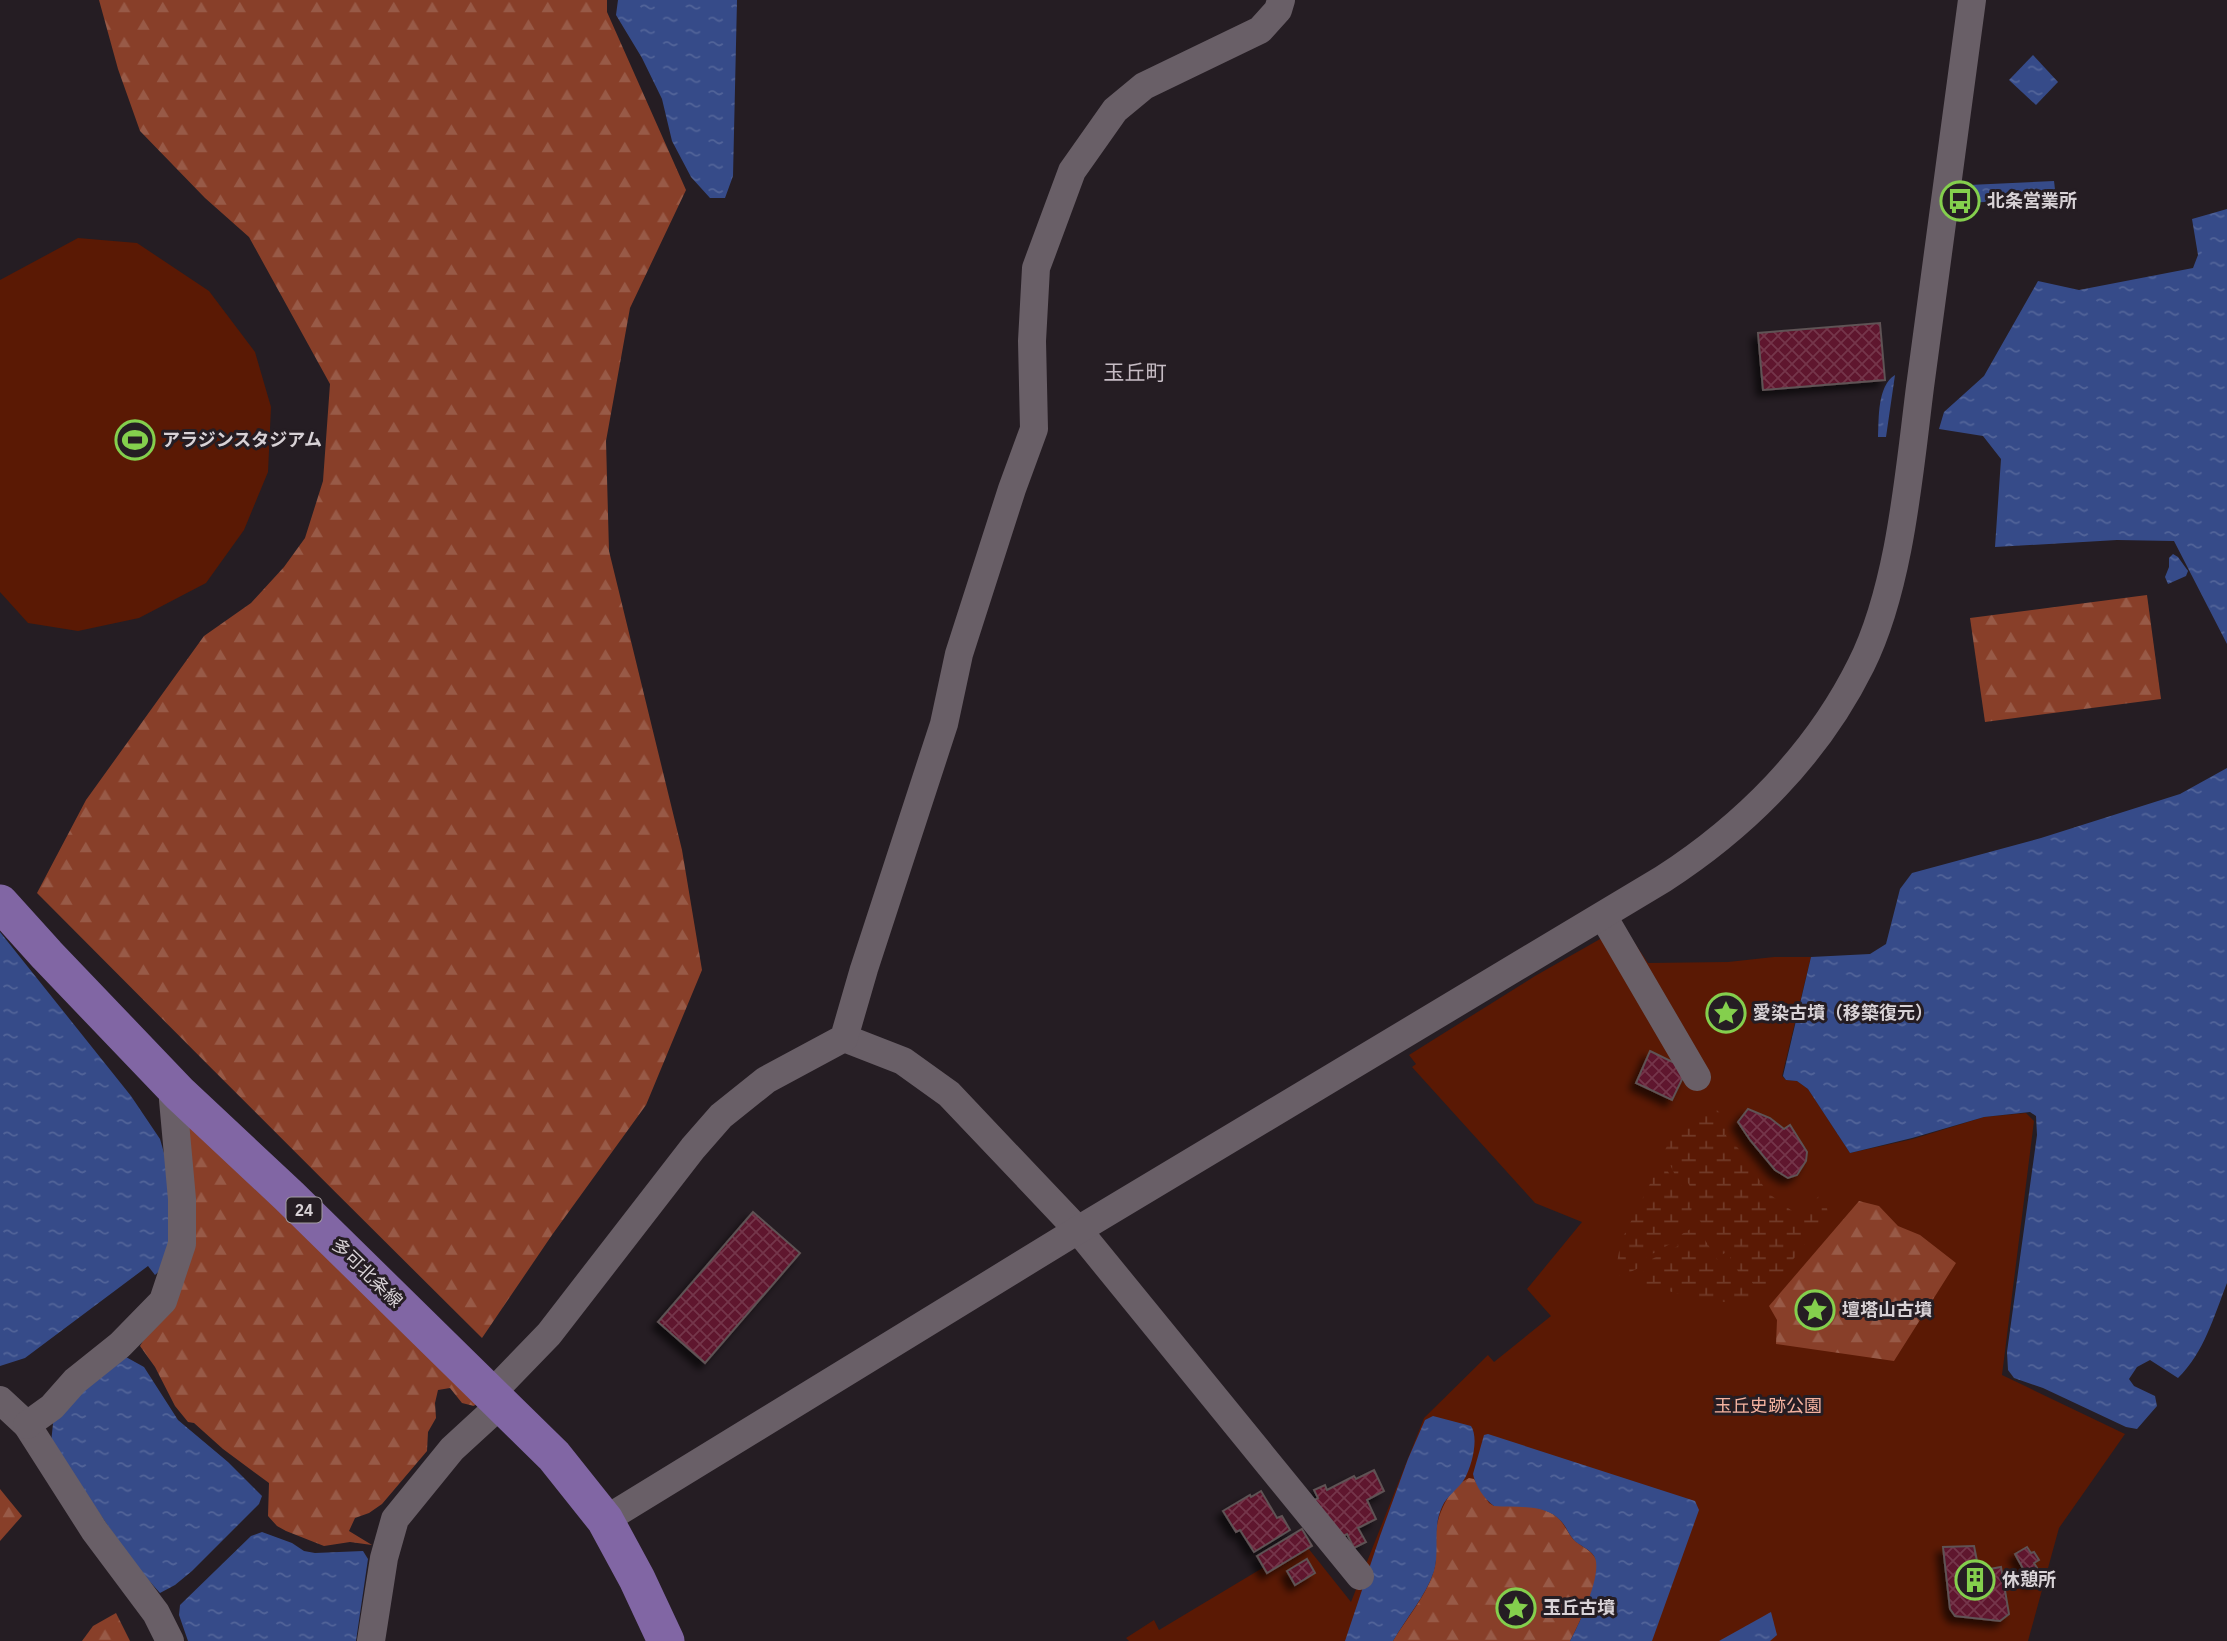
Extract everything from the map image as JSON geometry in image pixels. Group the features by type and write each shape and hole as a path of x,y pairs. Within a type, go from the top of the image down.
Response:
{"main road":[{"name":"多可北条線","path":"0,903 179,1093 554,1456 604,1520 637,1579 666,1641"}],"street":[{"path":"371,1641 384,1558 395,1519 549,1334 693,1148 721,1116 766,1080 844,1038 944,724 959,654 1034,429 1032,341 1037,268 1072,171 1115,110 1144,86 1260,30 1278,10 1281,0"},
{"path":"604,1520 1078,1230 1697,858 1747,817 1794,766 1839,705 1862,664 1878,623 1897,546 1910,467 1972,0"},
{"path":"1603,916 1697,1077"},
{"path":"844,1038 903,1061 949,1094 1078,1230 1360,1576"},
{"path":"27,1424 52,1407 75,1381 120,1345 163,1301 181,1244 182,1199 173,1100 179,1093"},
{"path":"0,1401 27,1424 94,1530 156,1613 170,1641"}],"green space":[{"path":"99,0 607,0 607,12 686,190 630,308 606,441 609,551 682,850 702,970 646,1105 482,1338 37,893 86,800 204,636 251,603 284,567 305,538 323,481 330,384 249,237 205,198 140,131 118,69"},
{"name":"アラジンスタジアム","path":"78,238 137,243 209,291 255,352 271,407 268,472 244,530 206,583 139,618 78,631 28,623 0,592 0,280"},
{"path":"2147,595 2161,699 1985,722 1970,618"},
{"name":"玉丘史跡公園","path":"1623,926 1648,963 1811,957 1782,1076 1786,1080 1797,1081 1808,1089 1850,1153 1913,1139 1984,1117 2026,1113 2034,1121 2002,1375 2125,1434 2059,1528 2028,1641 1129,1641 1126,1638 1154,1620 1159,1630 1304,1543 1351,1602 1424,1418 1488,1355 1494,1362 1551,1316 1527,1289 1582,1222 1535,1203 1412,1067 1416,1064 1409,1055 1535,976"},
{"path":"1716,1109 1730,1124 1726,1136 1738,1148 1768,1193 1799,1216 1824,1191 1828,1214 1762,1300 1749,1277 1743,1280 1727,1252 1721,1255 1697,1216 1699,1204 1686,1179 1676,1177 1664,1152 1671,1138"},
{"path":"182,1116 486,1393 474,1406 462,1403 450,1388 438,1390 436,1418 428,1432 427,1451 382,1504 355,1518 349,1531 372,1545 350,1542 324,1546 277,1526 268,1516 269,1483 223,1449 194,1423 188,1422 175,1406 155,1367 140,1346 162,1309"},
{"path":"1662,1160 1674,1183 1681,1185 1692,1204 1691,1213 1695,1221 1666,1237 1670,1244 1645,1258 1647,1264 1622,1276 1615,1274 1621,1241"},
{"path":"1859,1201 1879,1206 1898,1226 1920,1235 1956,1263 1894,1361 1776,1344 1777,1320 1769,1306"},
{"path":"1696,1226 1719,1262 1724,1260 1739,1287 1745,1285 1757,1304 1692,1297 1629,1279 1655,1266 1652,1259 1678,1246 1675,1238"},
{"path":"1469,1478 1474,1479 1489,1503 1494,1506 1527,1506 1551,1513 1559,1519 1573,1539 1595,1557 1598,1566 1595,1582 1570,1641 1393,1641 1431,1579 1436,1561 1437,1524 1442,1508 1456,1487"},
{"path":"0,1489 22,1516 0,1541"},
{"path":"116,1613 130,1641 82,1641 93,1626"}],"water":[{"path":"618,0 737,0 733,176 725,198 710,198 691,177 672,141 662,99 642,58 616,15"},
{"path":"2033,55 2058,82 2036,105 2009,80"},
{"path":"2054,181 2056,198 1966,203 1969,185"},
{"path":"2227,209 2227,644 2174,541 2117,540 1995,547 2001,459 1983,436 1939,429 1944,412 1984,376 2038,281 2079,290 2193,268 2198,255 2192,219"},
{"path":"1895,375 1886,437 1878,437 1882,395 1889,380"},
{"path":"2173,554 2188,571 2186,576 2168,584 2165,577 2169,558"},
{"path":"2227,768 2227,1283 2202,1346 2178,1378 2150,1360 2137,1367 2129,1379 2134,1386 2155,1396 2157,1406 2137,1429 2126,1427 2043,1388 2014,1378 2008,1370 2007,1352 2037,1135 2036,1116 2030,1112 1984,1117 1850,1153 1808,1089 1797,1081 1786,1080 1783,1076 1811,957 1870,954 1886,944 1900,889 1912,873 2041,838 2180,794"},
{"path":"0,932 131,1096 160,1139 172,1181 173,1208 165,1266 155,1275 148,1266 25,1358 0,1366"},
{"path":"126,1357 144,1367 178,1420 228,1462 262,1496 259,1504 192,1571 160,1593 135,1565 51,1443 54,1414"},
{"path":"1433,1416 1471,1426 1474,1437 1472,1459 1465,1478 1444,1503 1439,1515 1434,1571 1421,1598 1393,1641 1345,1641 1408,1459 1425,1420"},
{"path":"1488,1434 1695,1501 1699,1510 1652,1641 1570,1641 1593,1585 1596,1573 1594,1556 1573,1539 1563,1523 1547,1511 1529,1507 1494,1506 1487,1500 1473,1474 1484,1435"},
{"path":"262,1532 292,1543 304,1551 363,1551 368,1559 356,1641 188,1641 179,1615 180,1605 251,1536"},
{"path":"1771,1612 1777,1635 1770,1641 1719,1641"}],"building":[{"path":"1880,323 1885,380 1763,390 1758,333"},
{"path":"1650,1051 1687,1069 1672,1100 1636,1083"},
{"path":"1748,1109 1770,1118 1784,1129 1790,1125 1807,1152 1806,1161 1797,1175 1788,1178 1775,1170 1750,1140 1738,1122"},
{"path":"753,1212 800,1253 705,1363 658,1322"},
{"path":"1374,1470 1384,1491 1367,1500 1376,1519 1358,1528 1366,1542 1354,1548 1347,1534 1343,1536 1313,1501 1318,1498 1314,1490 1325,1485 1327,1490 1354,1476 1356,1479"},
{"path":"1261,1491 1277,1518 1282,1516 1290,1530 1254,1552 1240,1530 1236,1532 1223,1511"},
{"path":"1302,1529 1312,1546 1267,1573 1257,1556"},
{"name":"休憩所","path":"1974,1546 1979,1571 2001,1567 2009,1614 2000,1621 1955,1616 1950,1609 1943,1547"},
{"path":"2027,1547 2039,1560 2034,1563 2042,1576 2031,1583 2015,1554"},
{"path":"1307,1559 1315,1573 1295,1585 1287,1571"}],"place":[{"name":"北条営業所","path":"1960,201"},
{"name":"アラジンスタジアム","path":"135,440"},
{"name":"愛染古墳（移築復元）","path":"1726,1013"},
{"name":"壇塔山古墳","path":"1815,1310"},
{"name":"休憩所","path":"1975,1580"},
{"name":"玉丘古墳","path":"1516,1608"}],"district":[{"name":"玉丘町","path":"1135,372"}]}
